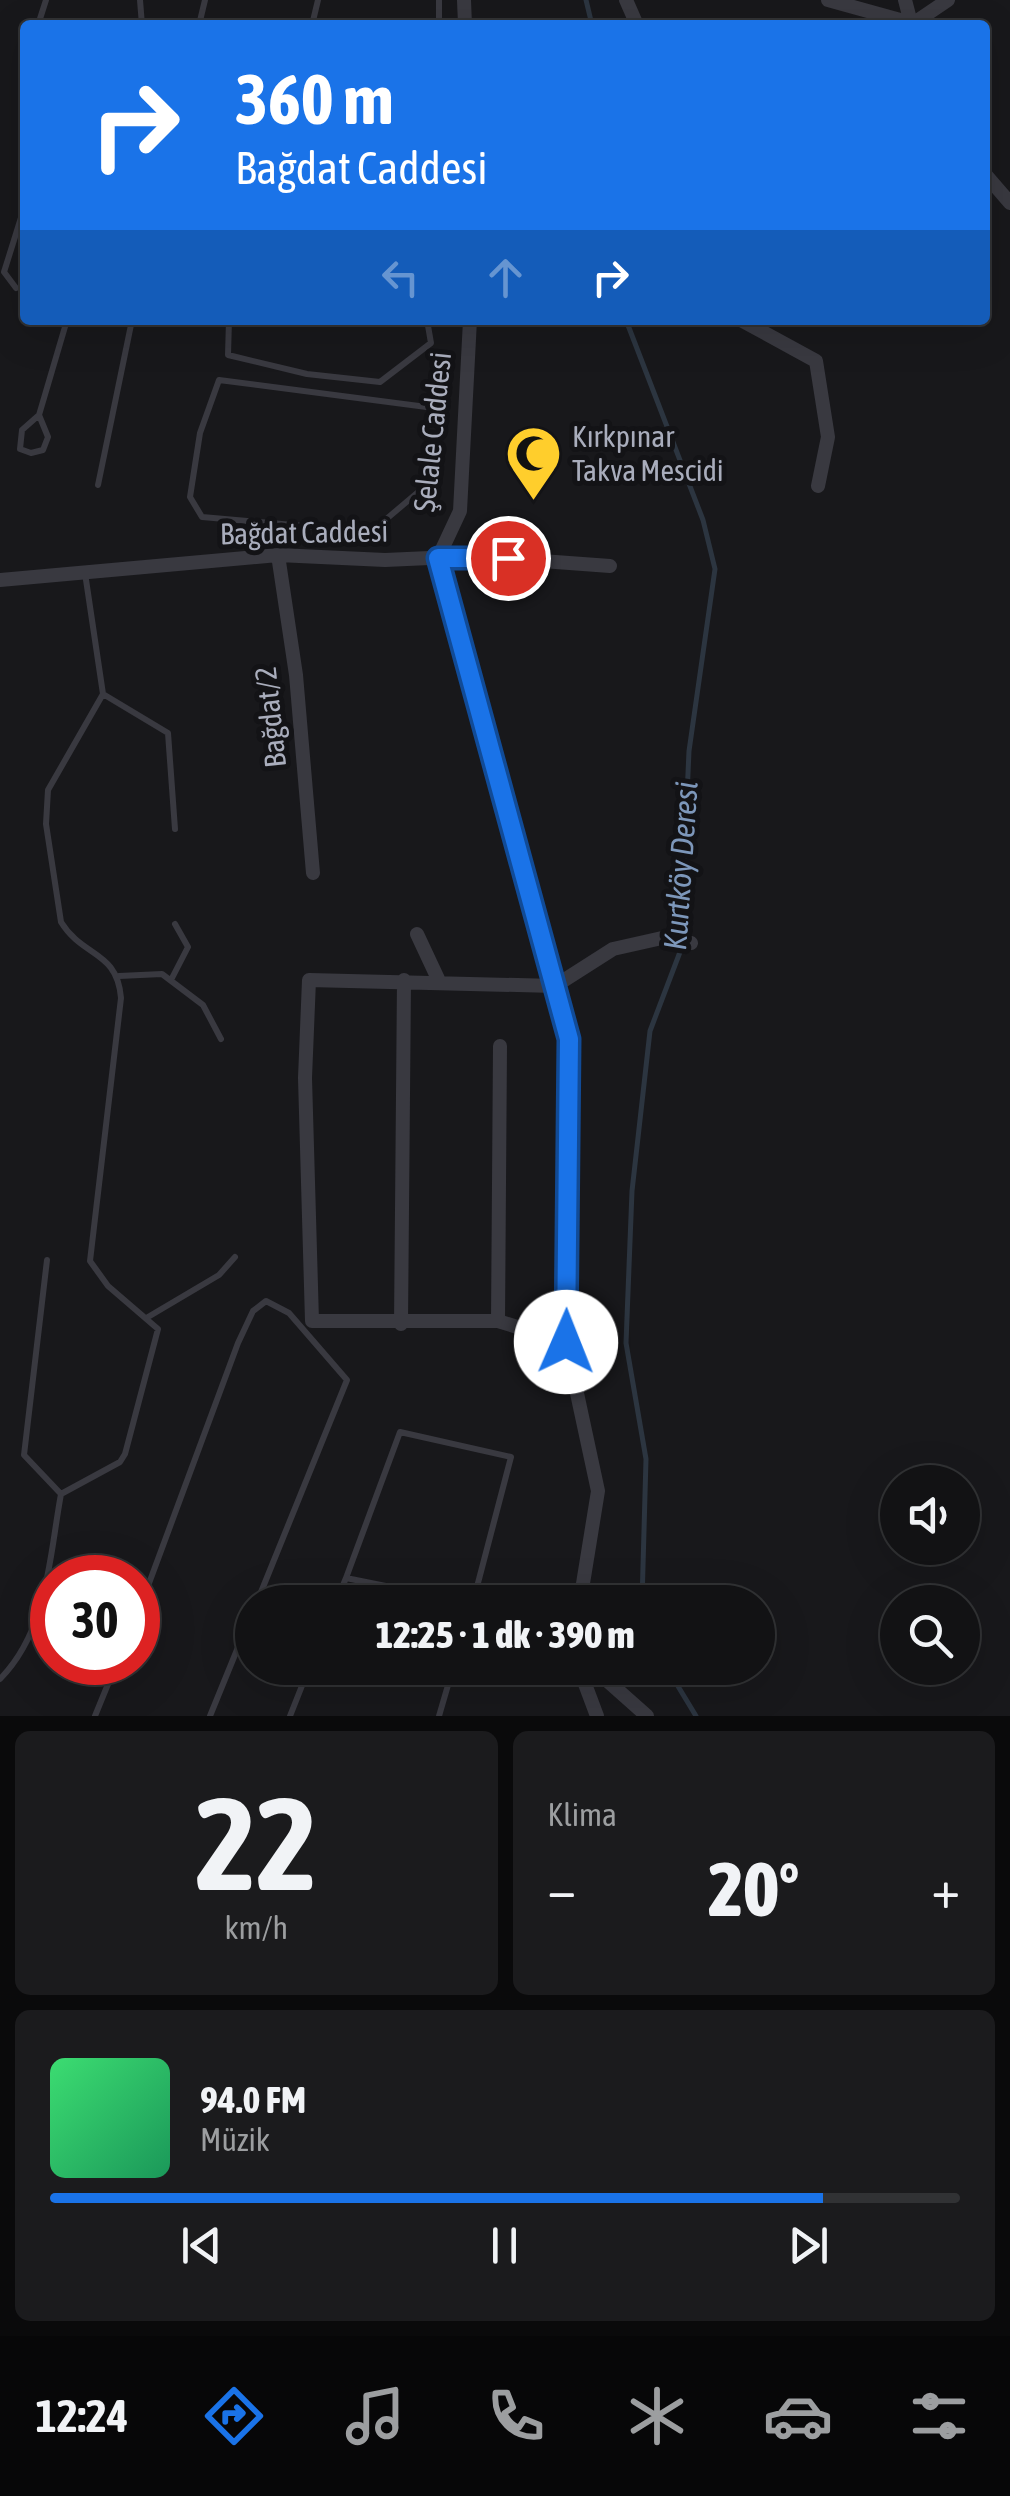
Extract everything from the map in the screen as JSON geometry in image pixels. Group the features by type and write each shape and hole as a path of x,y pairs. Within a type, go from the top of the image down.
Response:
{"street":[{"path":"828,0 897,20"},
{"path":"917,20 948,0"},
{"path":"990,180 1010,203"},
{"name":"Şelale Caddesi","path":"470,325 460,511 438,558 569,1039 566,1342 598,1491 583,1585"},
{"path":"750,325 816,361 828,437 818,486"},
{"name":"Bağdat Caddesi","path":"0,580 278,556 474,556 610,566"},
{"name":"Bağdat/2","path":"278,556 296,675 313,873"},
{"path":"418,934 438,981"},
{"path":"566,1342 498,1321 401,1324 312,1320 305,1078 309,980 555,986 613,950 662,938 691,942"},
{"path":"401,1324 404,980"},
{"path":"498,1321 500,1046"},
{"path":"585,1685 597,1716"},
{"path":"612,1685 647,1716"}],"lane":[{"path":"16,288 4,272 20,222"},
{"path":"39,414 48,437 43,450 31,453 20,449 22,430 39,414 66,325"},
{"path":"98,485 131,325"},
{"path":"229,325 228,355 308,374 380,382 432,343 428,325"},
{"path":"219,380 442,409 440,452 436,478 372,532 202,517 190,497 200,432 219,380"},
{"path":"60,1494 120,1462 125,1454 158,1329 108,1286 90,1261 119,1016 119,976 112,964 70,936 61,922 46,824 48,790 103,694 85,572"},
{"path":"103,694 168,733 176,829"},
{"path":"172,980 188,948 175,924"},
{"path":"119,976 162,974 172,980 203,1006 221,1040"},
{"path":"148,1317 220,1275 234,1257"},
{"path":"47,1260 24,1456 60,1494"},
{"path":"159,1555 238,1342 254,1311 266,1301 289,1313 348,1380 264,1585"},
{"path":"343,1585 400,1432 511,1457 477,1585"},
{"path":"0,1679 20,1659 32,1636 60,1494"},
{"path":"346,1578 381,1585"},
{"path":"210,1716 235,1655"},
{"path":"95,1716 108,1685"},
{"path":"290,1716 302,1685"},
{"path":"439,1716 448,1685"}],"waterway":[{"name":"Kurtköy Deresi","path":"586,0 591,20"},
{"name":"Kurtköy Deresi","path":"628,325 703,520 715,569 689,751 680,952 650,1031 632,1191 626,1343 646,1459 642,1585"},
{"name":"Kurtköy Deresi","path":"677,1685 696,1716"}],"place":[{"name":"Kırkpınar Takva Mescidi","path":"533,503"}],"route":[{"path":"508,558 438,558 569,1039 566,1342"}]}
